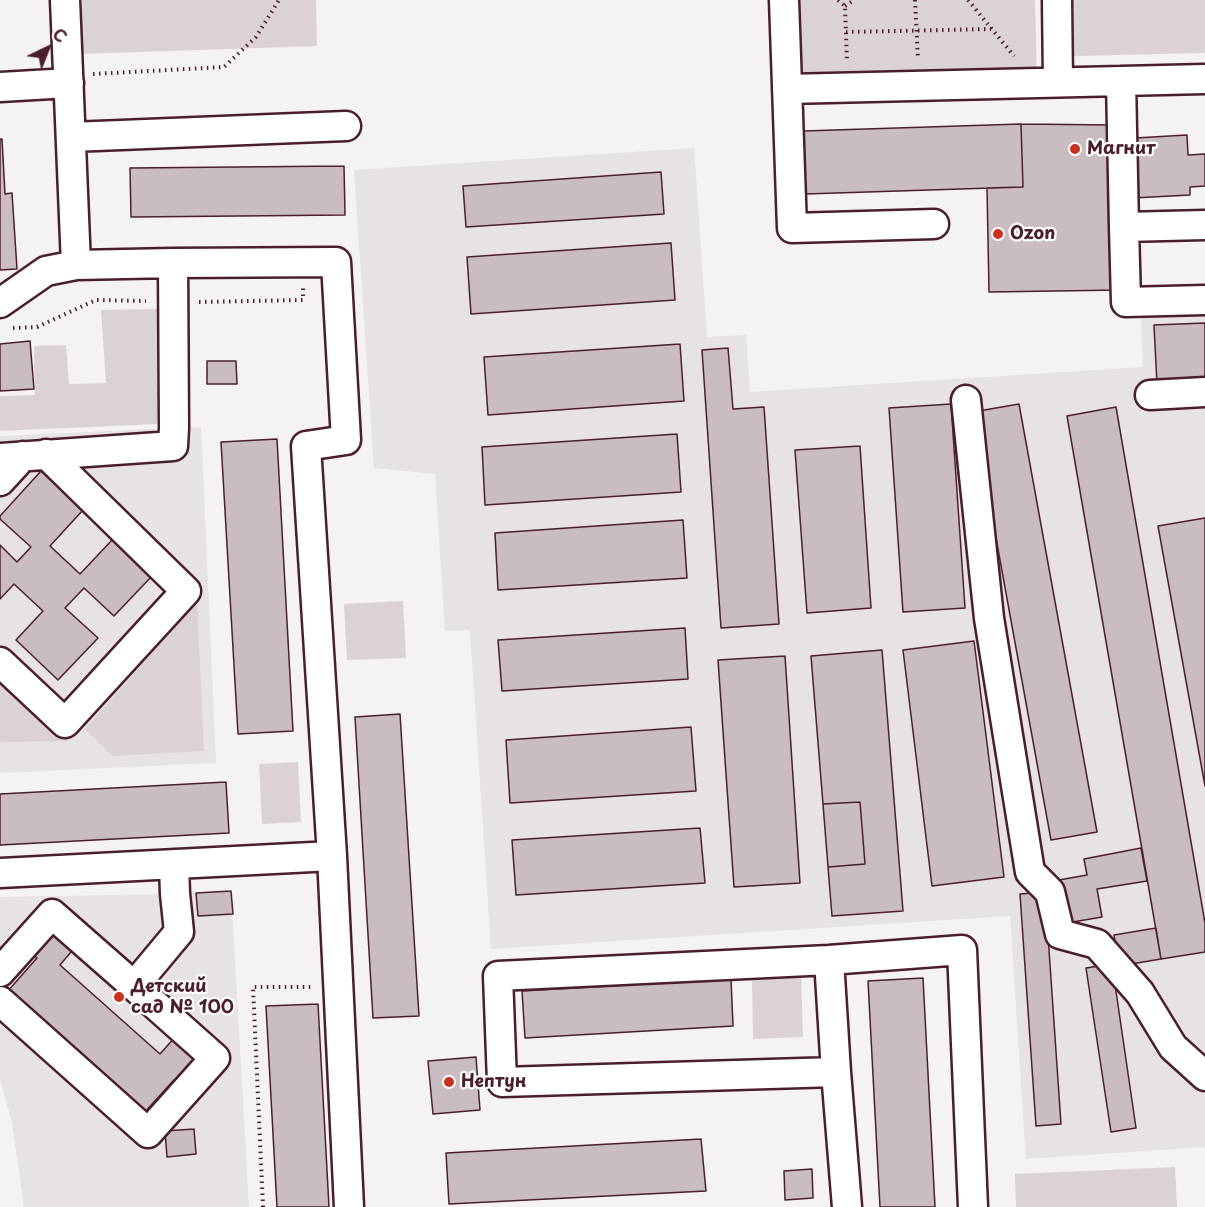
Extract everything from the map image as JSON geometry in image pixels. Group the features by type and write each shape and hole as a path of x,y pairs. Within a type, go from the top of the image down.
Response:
{"lane":[{"path":"65,0 76,265"},
{"path":"784,0 792,228 934,224"},
{"path":"1047,83 1057,0"},
{"path":"0,87 68,79"},
{"path":"787,88 1205,79"},
{"path":"1121,81 1126,302 1205,300"},
{"path":"71,137 346,126"},
{"path":"1124,226 1205,225"},
{"path":"0,303 46,271 76,265 336,262 346,440 306,446 332,856 349,1207"},
{"path":"0,481 23,456 173,446 173,263"},
{"path":"1150,395 1205,392"},
{"path":"966,400 989,618 1030,872 1050,892 1060,934 1096,944 1140,993 1173,1047 1205,1076"},
{"path":"0,662 65,723 186,591 23,456"},
{"path":"0,873 332,856"},
{"path":"134,986 179,932 174,865"},
{"path":"0,972 52,914 215,1058 148,1133 0,1001"},
{"path":"836,1072 501,1082 498,976 830,960 962,950 973,1207"},
{"path":"830,960 847,1207"}],"path":[{"path":"68,79 224,68 256,37 279,0"},
{"path":"838,0 845,6 848,87"},
{"path":"845,6 854,0"},
{"path":"915,0 920,86"},
{"path":"968,0 991,29 1047,83"},
{"path":"846,32 991,29"},
{"path":"263,1207 254,987 338,987"}],"shaded area":[{"path":"82,0 316,0 317,46 81,54"},
{"path":"784,0 1035,0 1037,83 787,89"},
{"path":"1073,0 1205,0 1205,53 1074,56"},
{"path":"694,148 707,337 746,335 750,392 1143,367 1141,317 1205,313 1205,1147 1026,1159 1010,916 491,949 470,630 445,631 435,474 374,468 354,170"},
{"path":"158,309 157,424 0,431 0,396 35,395 34,346 66,345 69,384 106,383 101,310"},
{"path":"201,427 216,763 0,773 0,436"},
{"path":"403,601 406,658 347,660 344,604"},
{"path":"197,602 204,751 112,756 85,729"},
{"path":"0,676 69,741 0,742"},
{"path":"298,762 301,822 262,824 259,764"},
{"name":"Детский сад № 100","path":"231,891 249,1207 24,1207 12,1122 0,1080 0,897"},
{"path":"801,973 803,1037 753,1039 752,975"},
{"path":"1175,1167 1177,1207 1016,1207 1015,1174"}],"building":[{"path":"1021,124 1023,187 805,194 803,131"},
{"path":"1021,124 1114,125 1120,290 989,292 987,188 1023,187"},
{"path":"1187,135 1188,155 1205,154 1205,186 1190,187 1190,195 1133,198 1135,138"},
{"path":"0,139 2,139 5,194 12,193 17,269 0,270"},
{"path":"344,166 345,215 131,217 130,168"},
{"path":"661,172 664,214 466,227 463,186"},
{"path":"671,243 675,300 471,314 467,257"},
{"path":"1205,323 1205,381 1157,384 1154,325"},
{"path":"30,341 34,389 0,391 0,344"},
{"path":"680,344 684,401 488,415 484,357"},
{"path":"728,348 733,409 764,407 779,624 721,628 702,350"},
{"path":"207,361 236,361 237,384 207,384"},
{"path":"951,404 965,608 903,612 889,408"},
{"path":"1019,404 1097,832 1051,840 973,412"},
{"path":"1116,407 1205,923 1205,952 1161,959 1067,416"},
{"path":"677,434 681,492 485,505 482,447"},
{"path":"277,439 293,731 238,734 221,442"},
{"path":"860,446 871,608 807,613 795,450"},
{"path":"41,471 83,510 50,546 80,574 113,539 152,576 114,616 84,588 65,608 98,638 58,680 16,640 43,611 14,584 0,599 0,545 17,562 31,547 0,519 0,516"},
{"path":"1205,518 1205,786 1158,526"},
{"path":"683,520 687,578 498,590 495,533"},
{"path":"685,628 688,679 502,691 498,640"},
{"path":"974,641 1004,877 932,886 903,650"},
{"path":"882,650 903,911 832,916 828,867 865,864 860,802 823,804 811,656"},
{"path":"785,656 800,883 734,887 718,660"},
{"path":"400,714 419,1016 373,1018 355,717"},
{"path":"691,727 696,791 510,803 506,740"},
{"path":"226,782 229,833 0,845 0,794"},
{"path":"860,802 865,864 828,867 823,804"},
{"path":"700,828 705,883 516,895 512,840"},
{"path":"1141,848 1147,881 1097,889 1102,917 1067,923 1059,880 1087,875 1084,859"},
{"path":"231,891 233,914 198,916 196,893"},
{"path":"1045,892 1061,1124 1036,1126 1020,894"},
{"path":"53,925 76,946 60,965 160,1054 176,1036 201,1058 178,1084 174,1080 144,1113 7,992 37,958 29,951"},
{"path":"1156,928 1161,959 1119,966 1114,935"},
{"path":"1112,964 1136,1128 1111,1132 1086,968"},
{"path":"923,978 935,1207 880,1207 868,981"},
{"path":"731,979 733,1026 525,1038 522,991"},
{"path":"318,1004 329,1207 277,1207 266,1006"},
{"path":"476,1057 480,1110 433,1114 428,1061"},
{"path":"194,1129 196,1154 167,1157 165,1131"},
{"path":"701,1139 706,1191 449,1204 446,1153"},
{"path":"812,1169 813,1198 785,1200 784,1171"}],"place":[{"name":"Магнит","path":"1075,149"},
{"name":"Ozon","path":"998,234"},
{"name":"Детский сад № 100","path":"119,997"},
{"name":"Нептун","path":"449,1082"}]}
